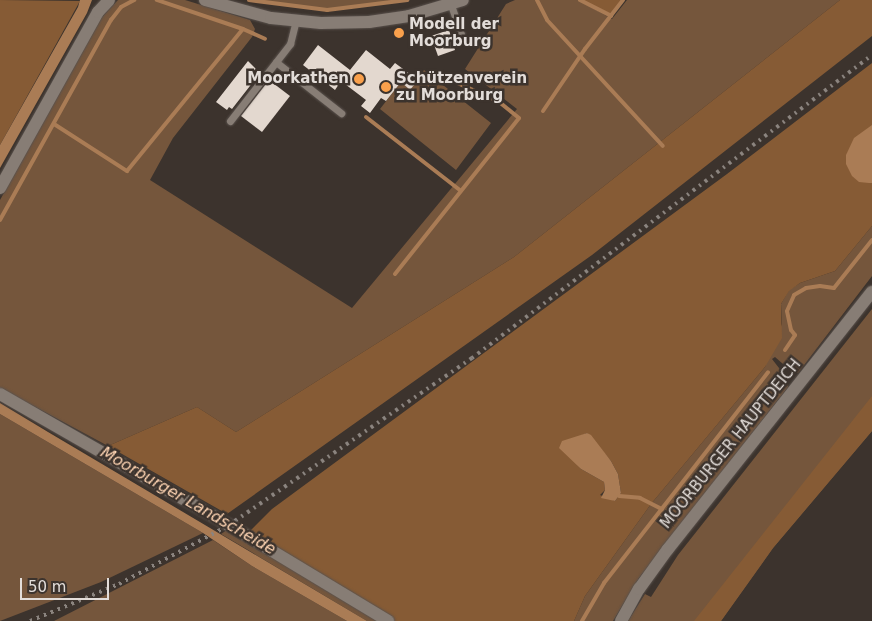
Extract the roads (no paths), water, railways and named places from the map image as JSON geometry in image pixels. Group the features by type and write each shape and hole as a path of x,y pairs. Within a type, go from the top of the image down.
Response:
{"street":[{"path":"0,188 98,12 109,0"},
{"path":"205,0 271,18 369,22 409,16 457,2"},
{"name":"MOORBURGER HAUPTDEICH","path":"621,621 640,589 664,555 872,292"},
{"path":"0,394 229,525 388,621"}],"lane":[{"path":"457,2 461,34"},
{"path":"230,121 290,44 296,20"},
{"path":"276,62 340,113"}],"waterway":[{"path":"0,220 111,20 121,7 134,0"},
{"path":"54,124 127,171 243,29 157,0"},
{"path":"249,0 327,10 407,0"},
{"path":"537,0 547,20 663,146"},
{"path":"580,0 611,16"},
{"path":"543,111 585,49 623,0"},
{"path":"243,29 265,39"},
{"path":"395,274 519,118 499,102 451,80"},
{"path":"366,117 461,191"},
{"path":"785,350 795,335 791,330 787,311 794,295 806,288 820,286 834,288 872,240"},
{"path":"582,621 604,583 768,372"},
{"path":"619,496 640,498 662,509"}],"railway":[{"path":"30,621 119,584 229,525 472,358 872,55"}],"place":[{"name":"Modell der Moorburg","path":"399,33"},
{"name":"Moorkathen","path":"359,79"},
{"name":"Schützenverein zu Moorburg","path":"386,87"}],"water label":[{"name":"Moorburger Landscheide","path":"188,501"}]}
